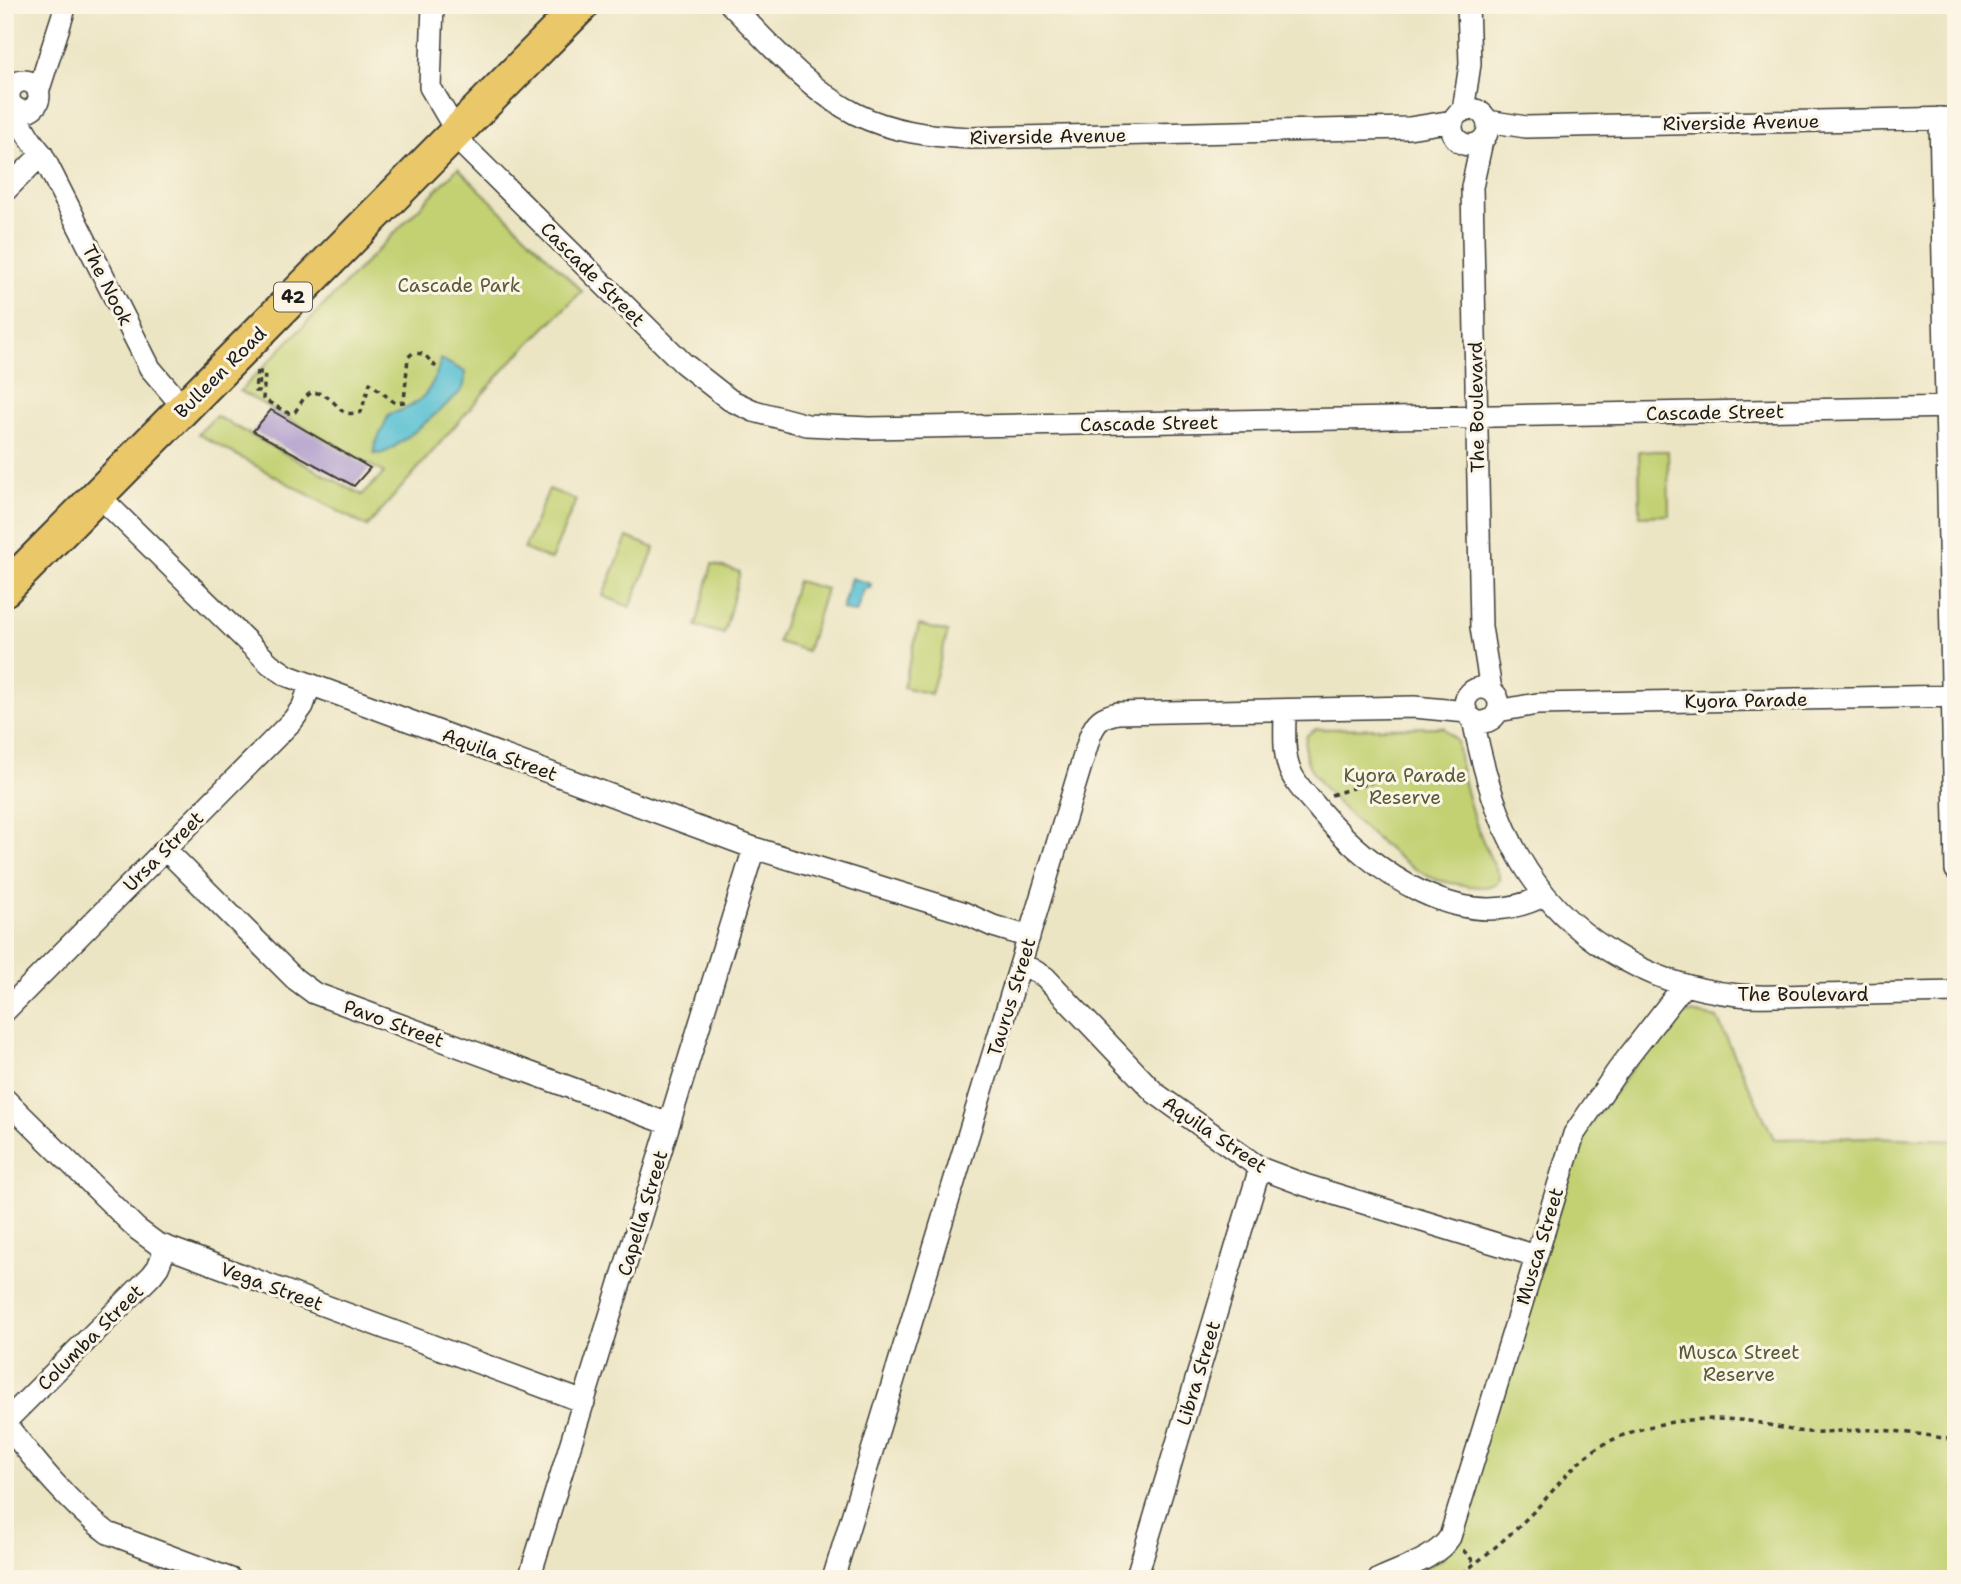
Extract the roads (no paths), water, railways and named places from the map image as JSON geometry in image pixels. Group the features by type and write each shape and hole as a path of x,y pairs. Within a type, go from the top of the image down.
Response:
{"main road":[{"name":"Bulleen Road","path":"5,589 582,5"}],"street":[{"path":"19,89 51,51 65,5"},
{"name":"Cascade Street","path":"433,5 430,87 471,153 683,363 730,400 784,421 828,428 869,428 1951,407"},
{"name":"Riverside Avenue","path":"731,5 820,90 856,114 910,132 935,136 970,138 1948,118"},
{"name":"The Boulevard","path":"1468,5 1482,705 1493,792 1517,855 1545,895 1576,926 1633,965 1684,985 1740,995 1956,992"},
{"name":"The Nook","path":"19,89 36,126 42,154 150,368 184,408"},
{"path":"1948,118 1956,870"},
{"path":"5,191 42,154"},
{"name":"Aquila Street","path":"98,495 280,672 754,848 962,912 996,917 1030,932"},
{"name":"Ursa Street","path":"5,1011 293,720 300,712 310,685"},
{"name":"Kyora Parade","path":"1482,705 1954,696"},
{"name":"Taurus Street","path":"833,1579 1090,736 1101,717 1118,713 1482,705"},
{"path":"1285,710 1287,761 1297,783 1344,837 1392,876 1416,892 1464,905 1511,906 1529,903 1545,895"},
{"name":"Capella Street","path":"530,1579 754,848"},
{"name":"Pavo Street","path":"165,849 295,979 314,993 669,1124"},
{"name":"Aquila Street","path":"1021,963 1045,977 1155,1093 1260,1168 1295,1182 1536,1256"},
{"name":"Musca Street","path":"1379,1579 1430,1555 1451,1537 1567,1150 1580,1122 1684,985"},
{"name":"Vega Street","path":"5,1099 147,1238 584,1402"},
{"name":"Libra Street","path":"1136,1579 1260,1168"},
{"name":"Columba Street","path":"5,1423 152,1275 166,1247"},
{"path":"5,1423 44,1472 97,1525 108,1532 231,1579"},
{"path":"5,1442 44,1472"}],"water":[{"path":"441,359 465,372 463,388 401,442 385,452 374,454 375,445 389,414 410,407 424,396 434,380"},
{"path":"851,578 871,584 870,588 864,589 856,613 842,609"}],"park label":[{"name":"Cascade Park","path":"459,285"},
{"name":"Kyora Parade Reserve","path":"1405,786"},
{"name":"Musca Street Reserve","path":"1739,1363"}]}
